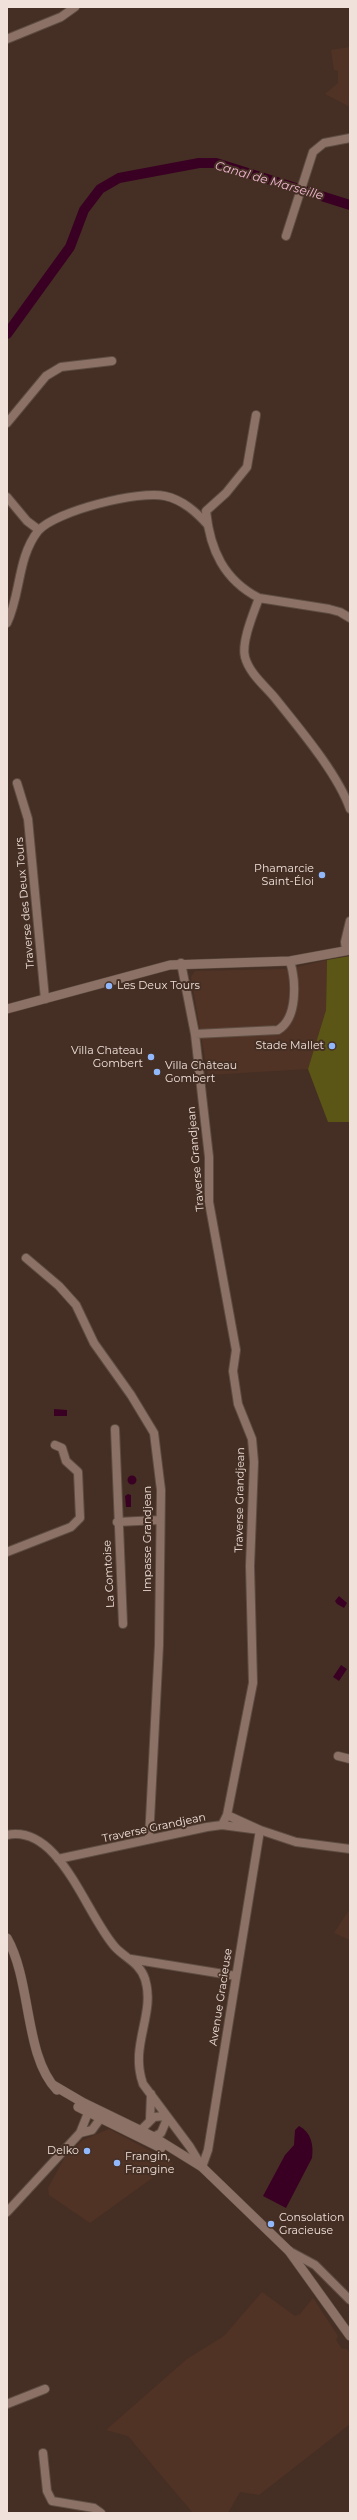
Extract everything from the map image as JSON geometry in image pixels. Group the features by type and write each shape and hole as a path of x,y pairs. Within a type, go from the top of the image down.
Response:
{"street":[{"path":"7,39 62,17 75,7"},
{"path":"286,236 313,152 318,146 350,138"},
{"path":"7,424 46,376 61,367 112,361"},
{"path":"256,415 247,467 226,493 206,512 208,525 220,564 235,583 259,598 329,609 340,612 350,618"},
{"path":"7,623 15,606 18,583 27,551 39,530 82,507 155,495 166,496 193,509 208,525"},
{"path":"7,497 27,521 39,530"},
{"path":"259,598 249,628 244,656 251,670 294,722 333,777 350,809"},
{"name":"Traverse des Deux Tours","path":"17,783 28,819 45,999"},
{"path":"7,1008 156,968 181,963 236,964 290,961 348,950 345,942 350,921"},
{"path":"195,1034 278,1030 285,1026 291,1014 293,994 290,961"},
{"name":"Traverse Grandjean","path":"58,1859 222,1825 227,1815 253,1683 250,1566 254,1462 252,1439 238,1404 233,1371 236,1350 232,1321 209,1202 209,1157 195,1034 181,963"},
{"name":"Impasse Grandjean","path":"26,1258 59,1286 76,1305 94,1343 131,1395 154,1432 161,1490 159,1520 159,1645 149,1840"},
{"name":"La Comtoise","path":"115,1428 123,1624"},
{"path":"7,1552 71,1527 80,1518 78,1472 66,1461 62,1448 55,1445"},
{"path":"118,1522 159,1520"},
{"path":"338,1756 350,1759"},
{"path":"227,1815 260,1830 296,1842 350,1849"},
{"path":"222,1825 260,1830"},
{"name":"Avenue Gracieuse","path":"202,2167 208,2150 260,1830"},
{"path":"7,1835 22,1833 32,1836 58,1859 115,1946 140,1968 145,1980 147,2002 138,2047 138,2062 143,2084 166,2118 190,2147 202,2167 289,2251 350,2336"},
{"path":"7,1938 26,1994 34,2043 43,2067 53,2086 65,2097 88,2113 150,2139 161,2133 166,2118"},
{"path":"130,1959 236,1976"},
{"path":"53,2086 140,2131 150,2139 193,2165 202,2167"},
{"path":"150,2139 148,2132 151,2094"},
{"path":"7,2212 80,2133 88,2113"},
{"path":"140,2131 149,2122 166,2118"},
{"path":"80,2133 92,2130 100,2119"},
{"path":"289,2251 315,2265 350,2300"},
{"path":"7,2404 45,2389"},
{"path":"43,2452 48,2491 52,2501 94,2508 101,2513"}],"shaded area":[{"path":"350,47 350,107 325,94 338,83 338,71 334,70 331,50"},
{"name":"Stade Mallet","path":"350,956 350,1122 328,1122 308,1069 326,1010 327,960"},
{"path":"327,960 326,1010 308,1069 208,1075 191,977 195,971 289,969"},
{"path":"54,1409 67,1410 67,1416 54,1416"},
{"path":"130,1476 134,1476 136,1480 134,1484 130,1484 128,1482 128,1478"},
{"path":"128,1494 131,1495 131,1507 126,1507 125,1496"},
{"path":"339,1596 347,1603 344,1608 335,1601"},
{"path":"341,1665 347,1669 339,1681 333,1677"},
{"path":"350,1909 350,1940 334,1933"},
{"path":"299,2126 309,2135 311,2139 312,2158 286,2208 263,2196 285,2155 294,2145 295,2130"},
{"path":"109,2129 173,2163 90,2223 49,2195 48,2188 65,2157 83,2140"},
{"path":"262,2292 295,2316 300,2314 313,2298 338,2336 336,2340 342,2349 347,2349 350,2354 350,2424 259,2495 240,2492 228,2513 193,2513 128,2436 106,2430 187,2359 224,2336"}],"waterway":[{"name":"Canal de Marseille","path":"7,334 70,247 84,210 100,189 119,178 199,163 216,163 350,205"}],"place":[{"name":"Phamarcie Saint-Éloi","path":"322,875"},
{"name":"Les Deux Tours","path":"109,986"},
{"name":"Stade Mallet","path":"332,1046"},
{"name":"Villa Chateau Gombert","path":"151,1057"},
{"name":"Villa Château Gombert","path":"157,1072"},
{"name":"Delko","path":"87,2151"},
{"name":"Frangin, Frangine","path":"117,2163"},
{"name":"Consolation Gracieuse","path":"271,2224"}]}
